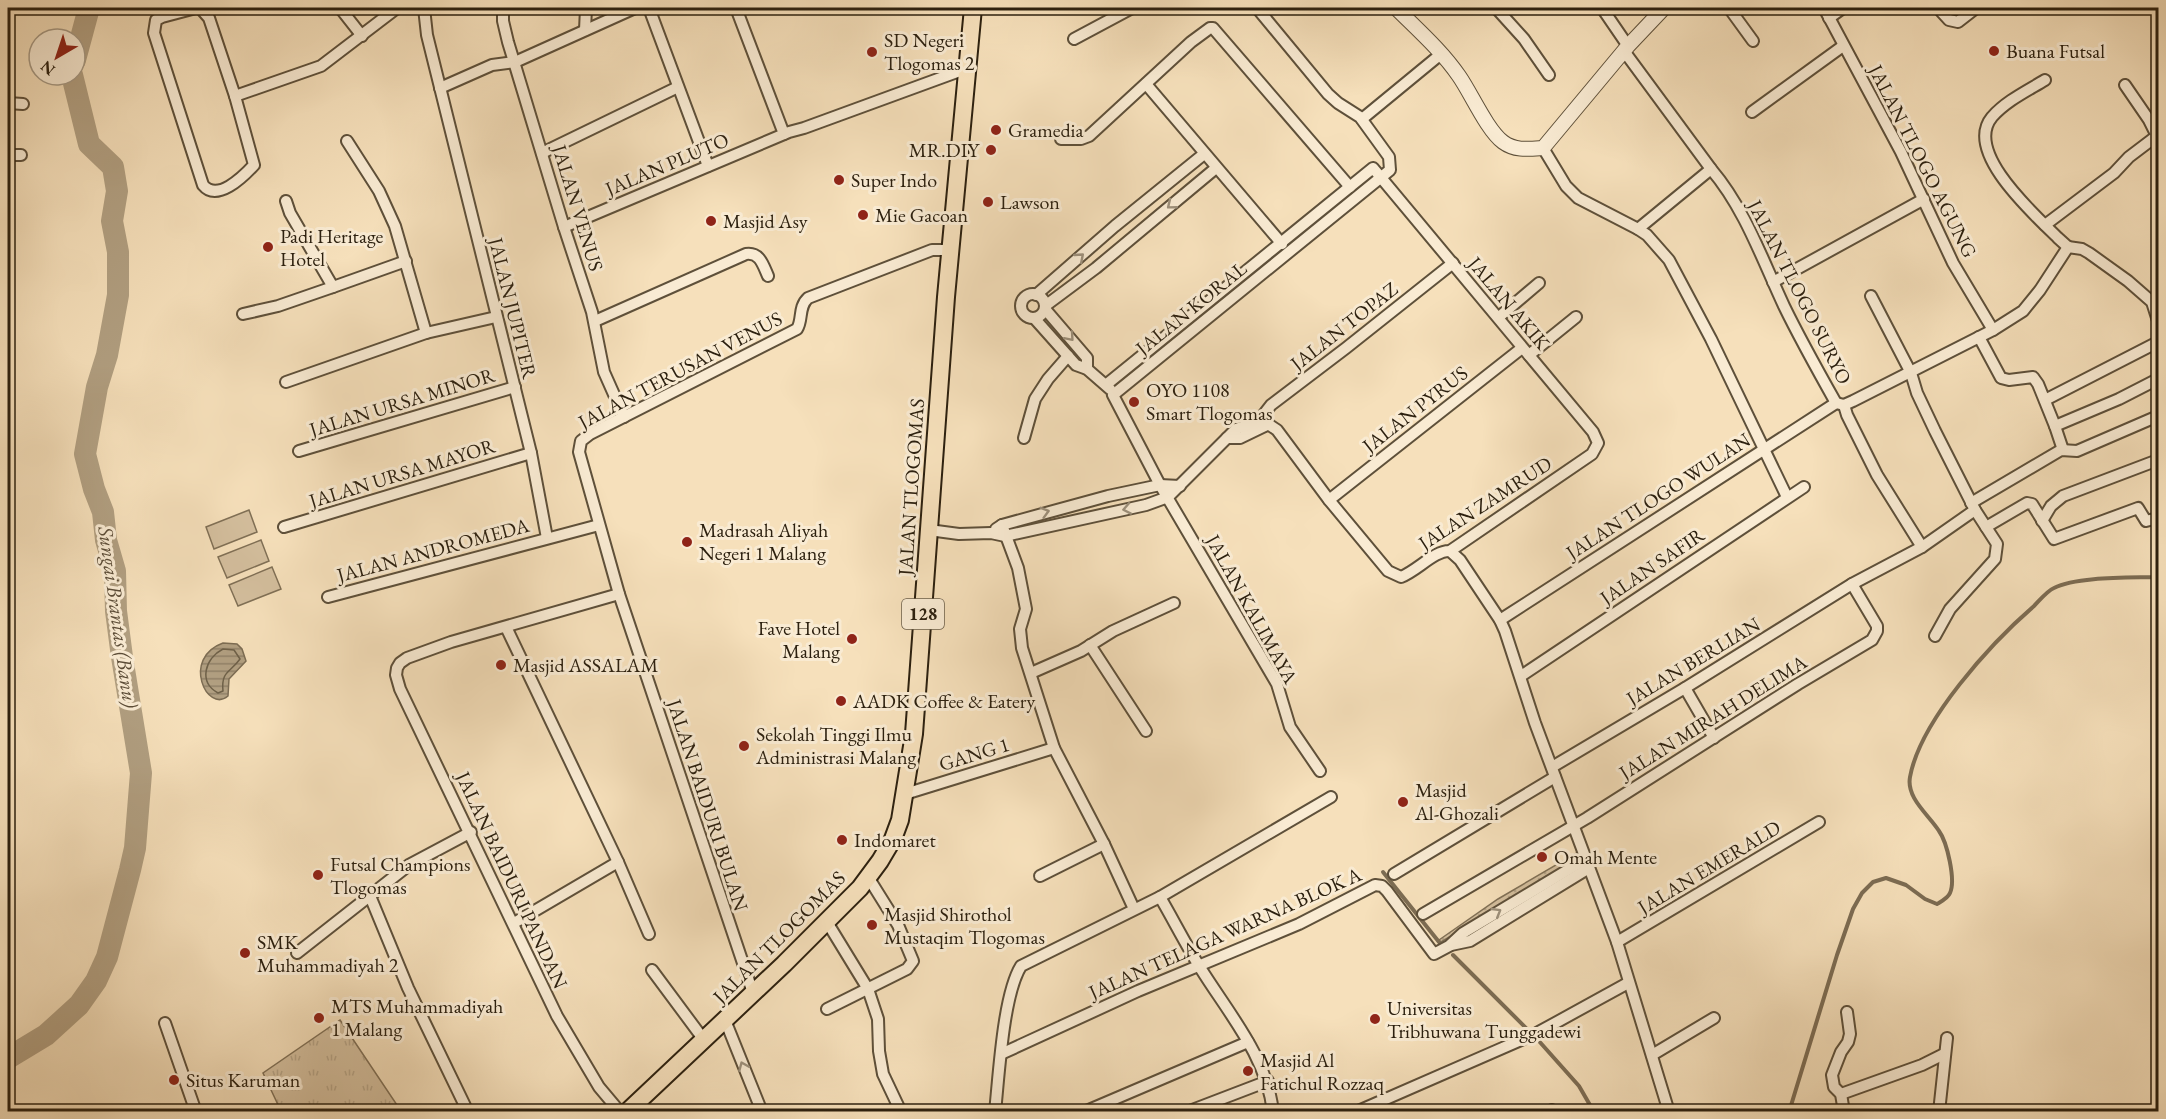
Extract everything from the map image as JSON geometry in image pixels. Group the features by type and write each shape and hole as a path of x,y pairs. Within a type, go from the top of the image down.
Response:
{"main road":[{"name":"JALAN TLOGOMAS","path":"627,1112 827,922 868,877 893,839 900,820 914,734 934,530 951,250 973,8"}],"street":[{"path":"196,8 205,13 209,18 235,96 254,165 219,192 212,192 203,184 165,68 154,33 156,20 196,8"},
{"path":"340,8 362,36"},
{"path":"235,96 321,66 397,8"},
{"name":"JALAN JUPITER","path":"424,8 427,35 531,453 547,538"},
{"name":"JALAN VENUS","path":"502,8 505,30 564,227 595,321 604,372 624,417"},
{"path":"585,30 586,8"},
{"path":"440,88 492,65 515,63 635,8"},
{"path":"649,8 708,166"},
{"path":"736,8 784,134"},
{"path":"1074,39 1132,8"},
{"path":"1107,384 1373,168 1382,177 1390,170 1389,157 1362,119 1328,94 1257,8"},
{"path":"1395,8 1441,54 1458,75 1500,140 1511,147 1520,149 1543,148 1626,48 1664,8"},
{"path":"1496,8 1524,39 1550,75"},
{"name":"JALAN TLOGO SURYO","path":"1602,8 1626,48 1726,187 1744,218 1802,340 1840,404 1911,373 1993,330 2023,311 2040,290 2068,247"},
{"path":"1729,8 1753,41"},
{"name":"JALAN TLOGO AGUNG","path":"1824,8 1901,152 1953,263 1993,330"},
{"path":"1829,18 1843,8"},
{"path":"1938,8 1949,20 1958,22 1976,8"},
{"path":"1061,139 1081,139 1089,136 1191,42 1213,28 1350,187"},
{"path":"1752,112 1843,46"},
{"path":"1362,119 1441,54"},
{"name":"JALAN PLUTO","path":"564,227 784,134 968,68"},
{"path":"2045,80 2007,104 1992,118 1986,128 1985,138 1992,162 2002,178 2068,247 2082,249 2089,253 2155,300 2158,321"},
{"path":"1146,84 1282,244"},
{"path":"2045,225 2114,173 2129,157 2158,136 2125,85"},
{"path":"542,153 678,87"},
{"path":"8,103 22,104"},
{"path":"347,141 379,191 395,226 426,333"},
{"path":"1543,148 1566,186 1578,198 1647,235 1669,260 1711,339 1787,497"},
{"path":"934,530 959,534 992,533 1146,505 1168,497 1107,384 1088,369 1076,365 1035,319 1026,315 1022,306 1026,297 1036,295 1204,153"},
{"path":"8,155 21,155"},
{"path":"1035,319 1045,308 1216,168"},
{"path":"1638,229 1711,169"},
{"name":"JALAN AKIK","path":"1382,177 1593,432 1598,443 1592,454"},
{"name":"JALAN KORAL","path":"1113,395 1382,177"},
{"path":"1773,282 1924,199"},
{"path":"286,201 293,219 333,287"},
{"path":"1115,226 1127,241"},
{"name":"JALAN TERUSAN VENUS","path":"584,472 579,452 581,441 796,329 800,322 804,301 932,250 951,250"},
{"path":"595,321 746,254 757,255 768,276"},
{"path":"243,314 278,306 406,261"},
{"name":"JALAN TOPAZ","path":"1168,497 1236,429 1265,423 1264,414 1271,405 1453,263"},
{"path":"1499,317 1539,283"},
{"path":"1036,295 1043,300 1045,308 1087,358 1088,369"},
{"path":"1871,296 1911,373 1917,393 1973,507 1997,544 1995,559 1950,609 1935,636"},
{"path":"286,382 426,333 496,317"},
{"name":"JALAN PYRUS","path":"1329,500 1526,351 1576,317"},
{"path":"1979,337 2001,378 2009,380 2033,376 2045,400 2063,450"},
{"path":"2045,400 2158,342"},
{"path":"1024,438 1035,399 1048,379 1068,357"},
{"path":"2055,426 2119,399 2158,379"},
{"name":"JALAN URSA MINOR","path":"298,451 515,387"},
{"path":"1840,404 1877,475 1922,547"},
{"name":"JALAN TLOGO WULAN","path":"1500,620 1764,448 1840,404"},
{"name":"JALAN BERLIAN","path":"1395,874 1852,584 1922,547 1973,507 2063,450 2077,451 2158,416"},
{"path":"1265,423 1277,430 1329,500"},
{"name":"JALAN URSA MAYOR","path":"284,527 531,453"},
{"name":"JALAN ZAMRUD","path":"1329,500 1388,571 1401,577 1440,553 1450,550 1592,454"},
{"path":"2042,521 2051,506 2063,496 2158,460"},
{"name":"JALAN BAIDURI BULAN","path":"584,472 619,594 753,993"},
{"path":"1004,530 1082,502 1160,485 1180,486"},
{"name":"JALAN SAFIR","path":"1521,676 1804,487"},
{"name":"JALAN KALIMAYA","path":"1168,497 1277,684 1290,727 1320,771"},
{"path":"1986,527 2027,503 2032,504 2055,539 2138,508 2146,521 2158,518"},
{"path":"547,538 599,525"},
{"path":"1004,530 1018,568 1026,609 1020,629 1021,639 1054,748 1104,844 1134,909"},
{"name":"JALAN ANDROMEDA","path":"328,597 547,538"},
{"path":"1450,550 1460,560 1500,620 1553,772 1617,942 1669,1112"},
{"name":"JALAN MIRAH DELIMA","path":"1423,914 1573,826 1872,640 1878,631 1877,626 1852,584"},
{"path":"619,594 506,627 618,862 649,934"},
{"path":"1031,673 1174,603"},
{"name":"JALAN BAIDURI PANDAN","path":"506,627 451,642 407,658 400,663 396,675 400,689 471,832 557,1016 599,1087 620,1112"},
{"path":"1090,645 1146,731"},
{"path":"1685,688 1714,738"},
{"name":"GANG 1","path":"905,794 1054,748"},
{"path":"995,1112 1001,1054 1014,980 1021,966 1160,897 1331,796"},
{"name":"JALAN EMERALD","path":"1617,942 1819,822"},
{"path":"297,953 409,866 471,832"},
{"path":"1040,876 1104,844"},
{"path":"514,923 618,862"},
{"name":"JALAN TELAGA WARNA BLOK A","path":"1001,1054 1138,991 1299,924 1378,885 1388,891 1434,954 1449,946 1470,941 1587,863"},
{"path":"827,1010 911,967 913,961 898,926 868,877"},
{"path":"370,896 408,988 468,1112"},
{"path":"1160,897 1248,1042 1268,1081 1273,1112"},
{"path":"827,922 868,989 878,1018 879,1051 883,1074 901,1112"},
{"path":"652,970 704,1040"},
{"path":"1356,1112 1533,1035 1628,983"},
{"path":"1844,1112 1841,1095 1834,1087 1832,1075 1850,1034 1847,1012"},
{"path":"1652,1055 1714,1018"},
{"path":"725,1020 762,1112"},
{"path":"165,1023 196,1112"},
{"path":"1939,1112 1947,1038"},
{"path":"1084,1112 1248,1042"},
{"path":"1841,1095 1922,1065 1944,1054"},
{"path":"1187,1112 1268,1081"}],"green space":[{"path":"249,510 257,532 214,549 206,527"},
{"path":"261,540 269,561 227,578 218,557"},
{"path":"272,567 281,589 238,606 229,585"},
{"path":"1578,852 1571,864 1441,942 1439,940 1498,899"},
{"path":"340,1020 401,1111 281,1111 263,1073"}],"water":[{"path":"223,643 237,644 242,649 246,661 229,679 228,696 220,700 212,697 206,691 201,671 203,660 210,650"}],"waterway":[{"name":"Sungai Brantas (Banu)","path":"84,27 89,8"},
{"name":"Sungai Brantas (Banu)","path":"8,1058 46,1035 79,1005 96,981 107,957 135,848 141,773 116,611 115,571 106,540 103,512 85,454 97,387 107,355 118,295 118,252 112,221 117,191 113,167 89,144 75,87"},
{"path":"1789,1112 1837,955 1853,909 1862,893 1873,882 1886,878 1906,885 1925,899 1937,904 1950,893 1952,879 1945,844 1939,831 1919,806 1911,792 1910,785 1916,755 1942,708 1998,640 2051,589 2076,581 2158,577"},
{"path":"1383,872 1439,942"},
{"path":"1453,955 1538,1040 1579,1086 1594,1112"}],"place":[{"name":"Buana Futsal","path":"1994,51"},
{"name":"SD Negeri Tlogomas 2","path":"872,52"},
{"name":"Gramedia","path":"996,130"},
{"name":"MR.DIY","path":"991,150"},
{"name":"Super Indo","path":"839,180"},
{"name":"Lawson","path":"988,202"},
{"name":"Mie Gacoan","path":"863,215"},
{"name":"Masjid Asy","path":"711,221"},
{"name":"Padi Heritage Hotel","path":"268,247"},
{"name":"OYO 1108 Smart Tlogomas","path":"1134,402"},
{"name":"Madrasah Aliyah Negeri 1 Malang","path":"687,542"},
{"name":"Fave Hotel Malang","path":"852,639"},
{"name":"Masjid ASSALAM","path":"501,665"},
{"name":"AADK Coffee & Eatery","path":"841,701"},
{"name":"Sekolah Tinggi Ilmu Administrasi Malang","path":"744,746"},
{"name":"Masjid Al-Ghozali","path":"1403,802"},
{"name":"Indomaret","path":"842,840"},
{"name":"Omah Mente","path":"1542,857"},
{"name":"Futsal Champions Tlogomas","path":"318,875"},
{"name":"Masjid Shirothol Mustaqim Tlogomas","path":"872,925"},
{"name":"SMK Muhammadiyah 2","path":"245,953"},
{"name":"MTS Muhammadiyah 1 Malang","path":"319,1018"},
{"name":"Universitas Tribhuwana Tunggadewi","path":"1375,1019"},
{"name":"Masjid Al Fatichul Rozzaq","path":"1248,1071"},
{"name":"Situs Karuman","path":"174,1080"}]}
